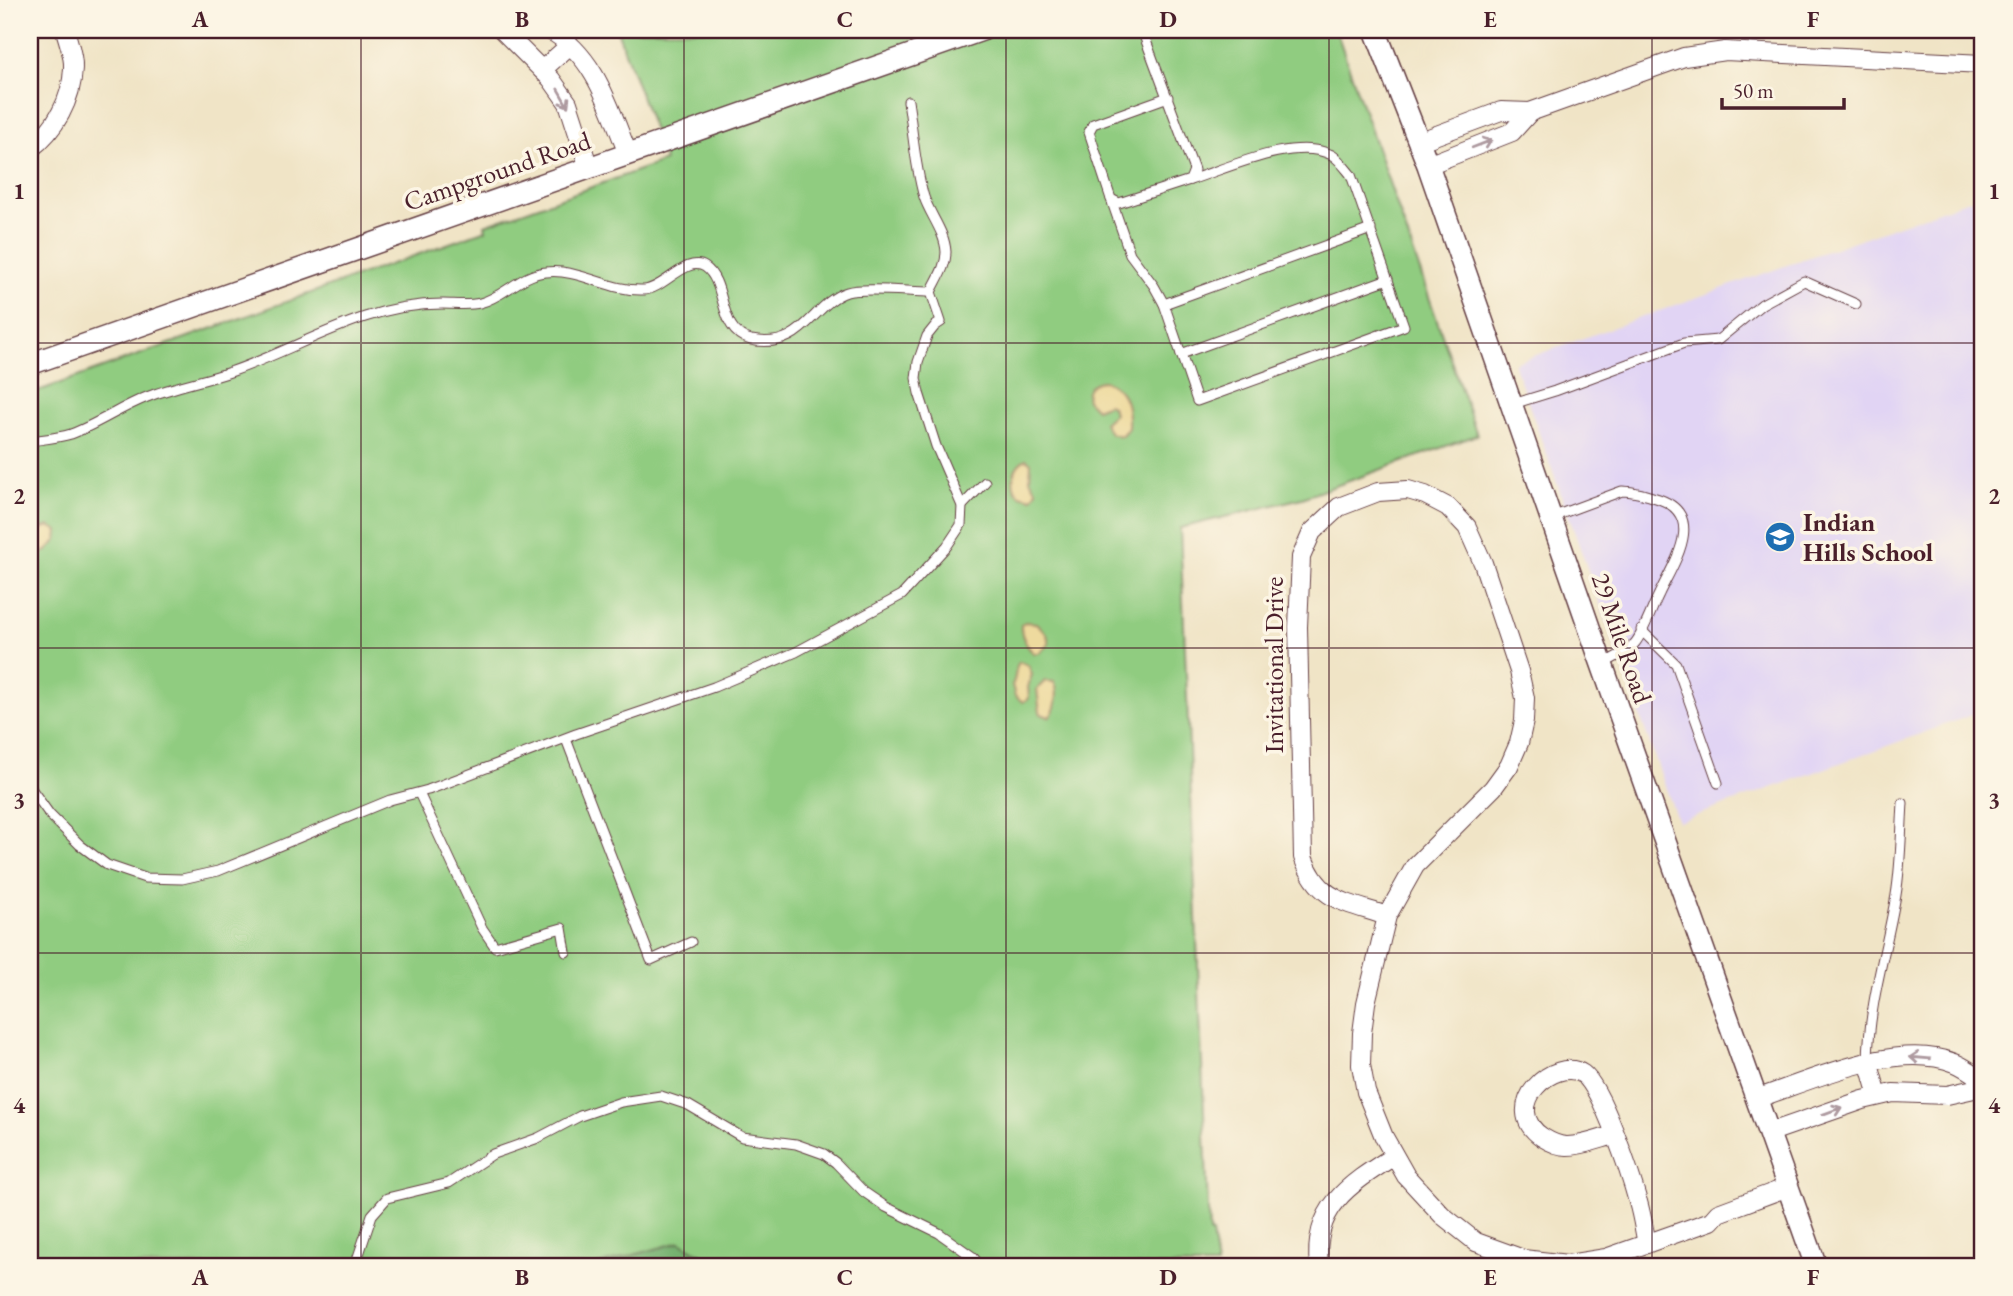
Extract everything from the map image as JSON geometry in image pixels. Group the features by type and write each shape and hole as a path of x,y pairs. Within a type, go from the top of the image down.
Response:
{"street":[{"path":"30,149 57,120 70,94 74,65 65,30"},
{"path":"502,30 551,79 568,103 589,168"},
{"path":"549,30 582,55 605,95 628,154"},
{"name":"Campground Road","path":"30,364 982,30"},
{"name":"29 Mile Road","path":"1375,30 1428,165 1550,518 1816,1266"},
{"path":"542,70 570,45"},
{"path":"1418,142 1501,111 1530,112 1684,57 1704,53 1725,51 1983,64"},
{"path":"1428,165 1512,132 1530,112"},
{"name":"Invitational Drive","path":"1387,916 1327,894 1315,884 1303,857 1298,627 1301,557 1311,532 1339,507 1378,492 1408,490 1448,507 1467,527 1483,563 1519,671 1525,698 1519,743 1509,766 1493,788 1415,866 1387,916 1366,1003 1361,1065 1366,1092 1394,1156 1406,1176 1442,1215 1476,1242 1522,1263 1584,1262 1606,1258 1711,1221 1718,1213 1790,1193"},
{"path":"1756,1099 1868,1061 1899,1056 1954,1063 1983,1080"},
{"path":"1868,1061 1878,1096"},
{"path":"1614,1135 1566,1146 1550,1142 1533,1131 1526,1118 1533,1087 1550,1075 1567,1070 1582,1073 1602,1100 1639,1203 1647,1244"},
{"path":"1768,1133 1878,1096 1893,1093 1947,1095 1983,1087"},
{"path":"1319,1266 1317,1254 1323,1226 1332,1204 1352,1182 1394,1156"}],"lane":[{"path":"1142,30 1194,170 1190,180"},
{"path":"1111,200 1119,203 1286,149 1312,149 1334,156 1351,175 1404,326 1197,401 1164,304 1125,244 1089,132 1093,124 1168,97"},
{"path":"30,787 50,815 80,845 107,865 145,878 182,879 218,871 369,808 419,793 750,673 888,604 913,585 961,525 962,506 936,446 919,393 918,362 927,336 941,322 931,292 944,267 946,251 921,186 908,101"},
{"path":"1164,304 1371,229"},
{"path":"30,441 73,433 150,396 233,371 369,316 424,305 483,303 530,275 545,272 563,272 610,286 644,290 659,286 687,266 695,264 705,267 735,330 744,337 763,341 795,333 834,300 851,291 931,292"},
{"path":"1181,354 1388,279"},
{"path":"1511,405 1684,343 1718,340 1762,304 1804,281 1856,304"},
{"path":"962,506 985,482"},
{"path":"1550,518 1622,491 1634,491 1679,510 1685,529 1675,560 1635,643 1602,665"},
{"path":"1641,630 1675,664 1718,783"},
{"path":"566,738 651,960 691,942"},
{"path":"419,793 482,928 495,947 562,928 566,952"},
{"path":"1868,1061 1875,988 1886,948 1899,872 1903,803"},
{"path":"355,1266 372,1215 387,1198 449,1183 492,1154 538,1138 580,1116 621,1102 661,1096 688,1105 742,1137 796,1144 824,1154 864,1192 886,1207 939,1233 973,1257 980,1266"}],"shaded area":[{"name":"Indian Hills School","path":"1972,199 1983,233 1983,711 1678,822 1514,363"}],"green space":[{"path":"617,30 1336,30 1477,435 1302,498 1180,528 1209,1233 1212,1233 1217,1266 722,1266 680,1242 595,1266 30,1266 30,394 486,230 485,225 665,161"},
{"path":"680,1242 722,1266 595,1266"}],"sand":[{"path":"1105,381 1118,388 1127,406 1128,428 1121,436 1110,433 1104,423 1114,414 1112,406 1108,404 1096,409 1087,400 1090,386"},
{"path":"1026,459 1031,463 1030,479 1037,491 1032,498 1020,495 1013,482 1015,471"},
{"path":"49,526 58,531 57,540 47,551 30,558 30,543 37,539 38,530"},
{"path":"1025,622 1036,623 1047,634 1049,644 1039,653 1034,653 1024,641 1021,625"},
{"path":"1019,662 1028,665 1032,674 1028,687 1029,698 1023,702 1015,696 1012,685"},
{"path":"1045,681 1054,682 1056,690 1055,705 1049,717 1041,714 1037,689"}],"place":[{"name":"Indian Hills School","path":"1780,537"}]}
